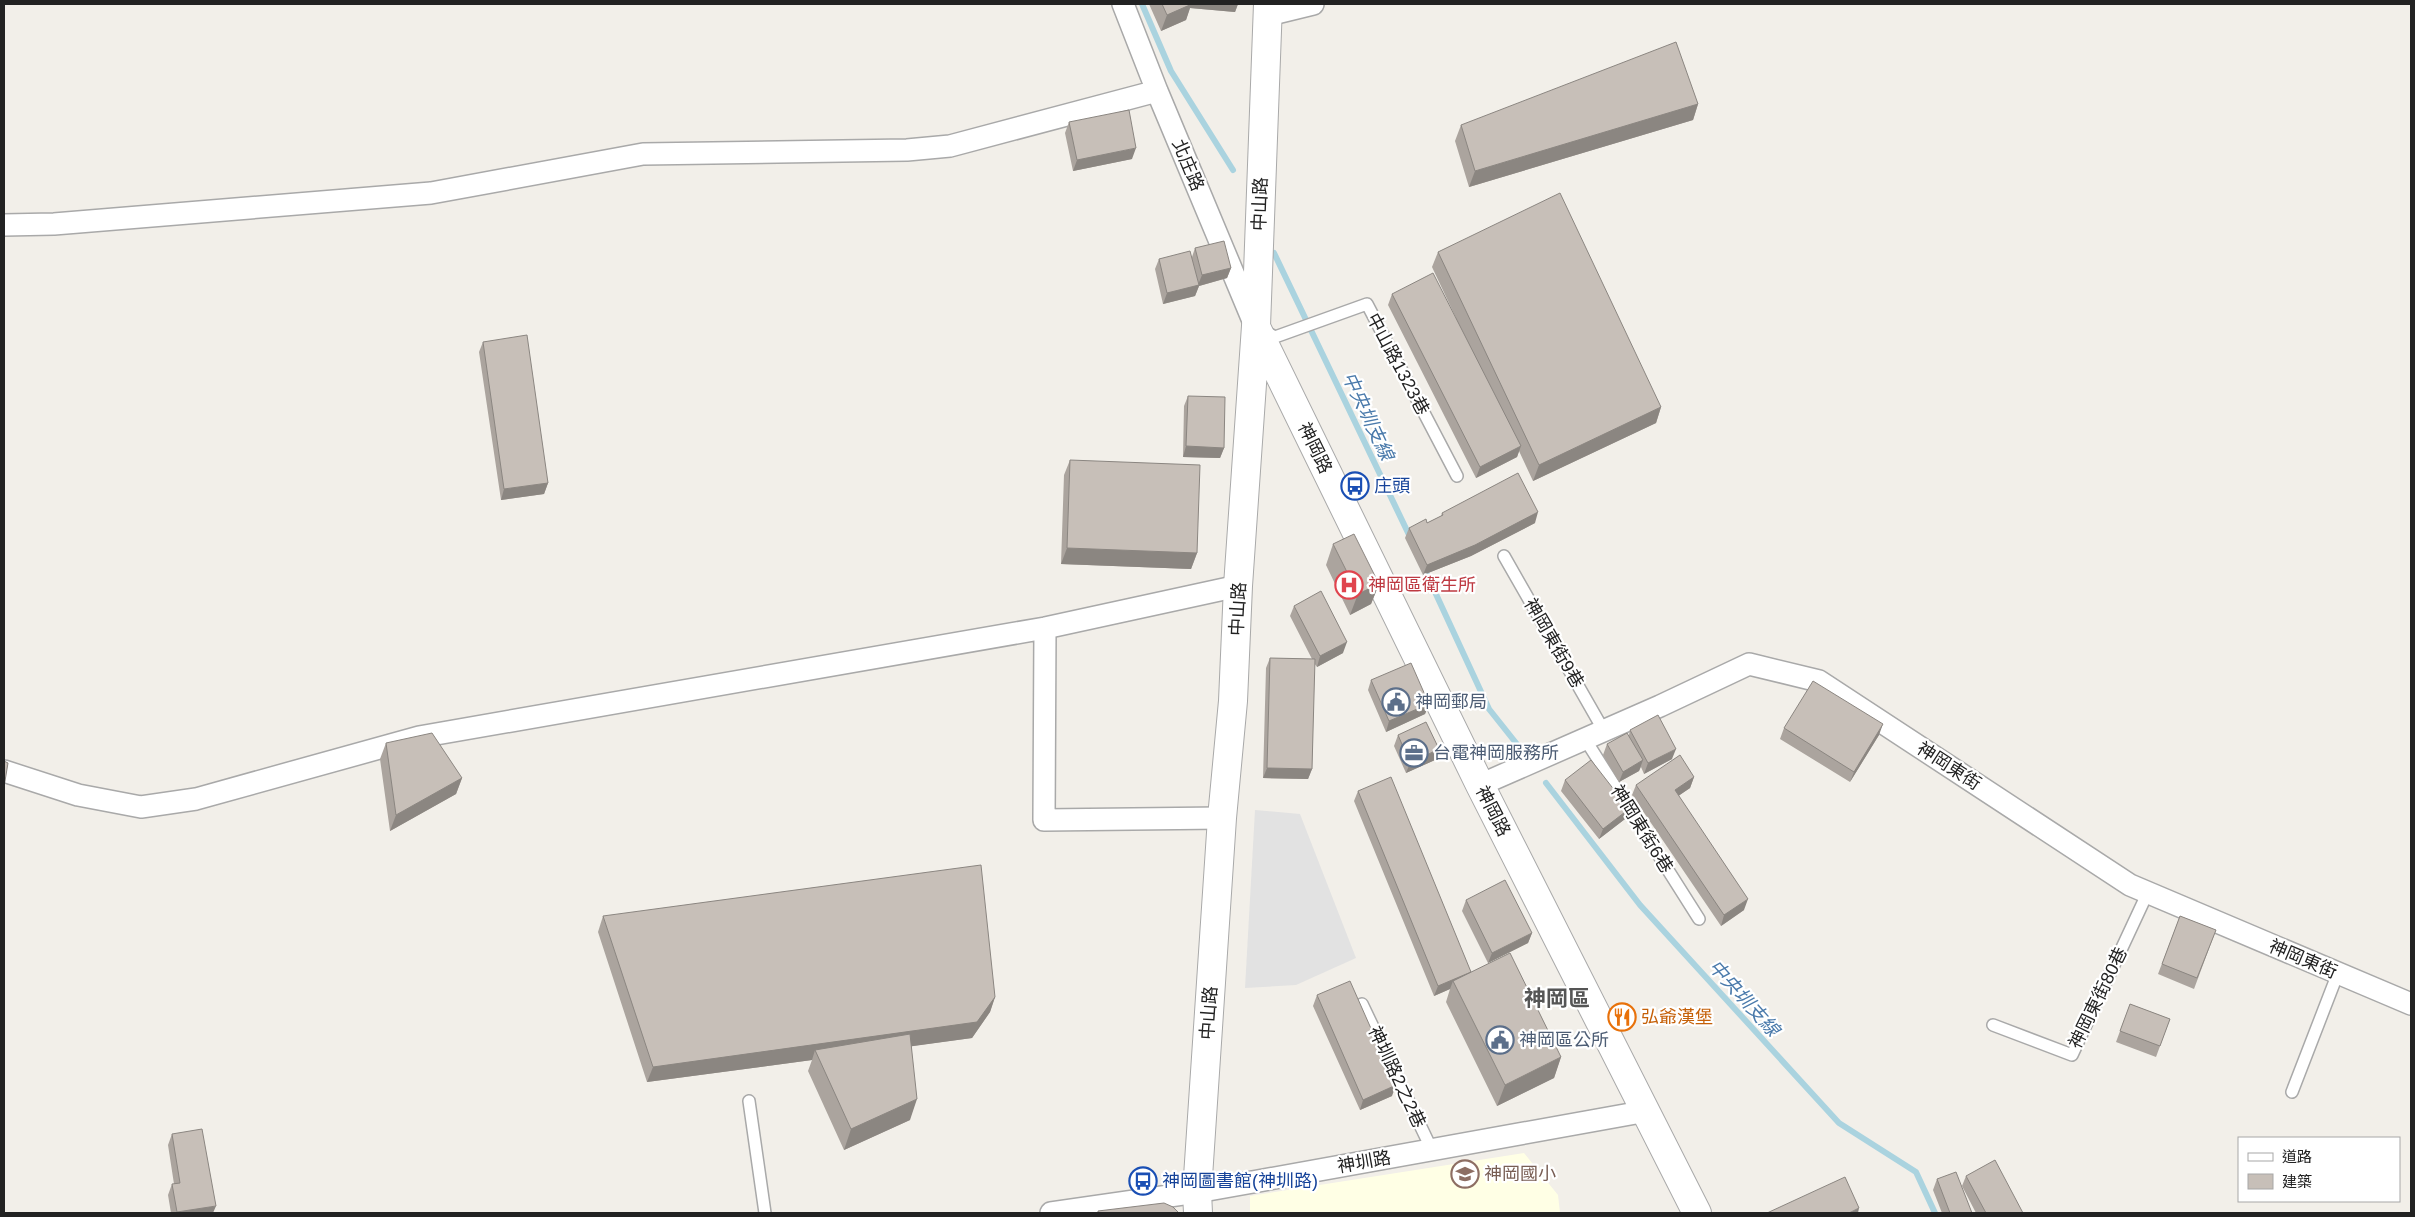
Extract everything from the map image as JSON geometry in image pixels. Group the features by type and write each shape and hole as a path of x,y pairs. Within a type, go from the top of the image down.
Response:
{"street":[{"name":"北庄路","path":"1123,4 1157,91 1256,326"},
{"path":"1268,9 1313,4"},
{"name":"中山路","path":"1198,1202 1222,818 1234,700 1238,586 1256,326 1268,9"},
{"path":"4,225 54,224 431,193 643,154 907,150 950,146 1157,91"},
{"name":"神岡路","path":"1256,326 1480,785 1647,1111 1697,1213"},
{"path":"4,771 78,795 141,807 196,799 419,737 1045,628 1238,586"},
{"path":"1045,628 1044,820 1222,818"},
{"name":"神岡東街","path":"1480,785 1749,664 1819,681 2130,885 2411,1004"},
{"name":"神圳路","path":"1050,1213 1198,1202 1432,1150 1647,1111"}],"lane":[{"name":"中山路1323巷","path":"1256,326 1275,337 1367,304 1457,476"},
{"name":"神岡東街9巷","path":"1504,556 1604,730"},
{"name":"神岡東街6巷","path":"1585,739 1699,919"},
{"name":"神岡東街80巷","path":"1992,1025 2072,1055 2148,892"},
{"path":"2292,1092 2338,974"},
{"name":"神圳路2之2巷","path":"1362,1004 1432,1150"},
{"path":"749,1101 765,1213"}],"shaded area":[{"path":"1255,810 1300,814 1356,958 1296,985 1245,988"},
{"name":"神岡國小","path":"1524,1153 1558,1195 1560,1213 1250,1213 1250,1196"}],"building":[{"path":"1162,4 1192,4 1167,15"},
{"path":"1676,42 1698,104 1475,171 1461,125"},
{"path":"1129,110 1136,148 1077,160 1069,122"},
{"path":"1560,193 1661,407 1539,465 1438,252"},
{"path":"1224,241 1231,268 1202,275 1195,248"},
{"path":"1190,251 1199,285 1167,293 1159,259"},
{"path":"1433,273 1521,446 1480,467 1392,294"},
{"path":"527,335 548,483 504,489 483,342"},
{"path":"1188,396 1225,397 1224,448 1186,446"},
{"path":"1070,460 1200,465 1197,553 1067,548"},
{"path":"1518,473 1538,512 1475,545 1427,565 1409,528 1426,519 1427,523 1443,515 1442,513"},
{"path":"1354,534 1379,584 1358,594 1333,544"},
{"path":"1321,591 1347,642 1320,656 1294,606"},
{"path":"1270,658 1315,659 1312,769 1267,768"},
{"name":"神岡郵局","path":"1411,663 1429,704 1389,721 1371,680"},
{"path":"1813,681 1883,724 1854,772 1784,728"},
{"path":"1658,715 1676,749 1648,763 1630,730"},
{"path":"1426,722 1439,749 1410,763 1398,735"},
{"path":"432,733 462,778 396,815 386,743"},
{"path":"1627,733 1643,760 1623,772 1607,744"},
{"path":"1680,755 1694,777 1675,790 1748,899 1724,915 1636,785"},
{"path":"1591,760 1629,809 1603,829 1565,780"},
{"path":"4,761 8,763 4,787"},
{"path":"1391,777 1471,972 1438,986 1358,791"},
{"path":"981,865 995,997 977,1022 653,1067 603,916"},
{"path":"1505,880 1532,933 1492,953 1466,900"},
{"path":"2180,916 2216,930 2197,978 2162,964"},
{"name":"神岡區公所","path":"1510,953 1561,1057 1505,1085 1453,981"},
{"path":"1350,981 1396,1085 1363,1100 1317,995"},
{"path":"2130,1004 2170,1019 2160,1046 2120,1031"},
{"path":"910,1034 917,1099 851,1129 815,1050"},
{"path":"202,1129 216,1206 177,1212 172,1184 180,1183 172,1134"},
{"path":"1995,1160 2023,1213 1986,1213 1966,1176"},
{"path":"1956,1172 1972,1213 1950,1213 1937,1179"},
{"path":"1845,1177 1859,1208 1849,1213 1767,1213"},
{"path":"1164,1203 1173,1207 1179,1213 1098,1213 1098,1211"}],"waterway":[{"name":"中央圳支線","path":"1142,4 1171,71 1233,170"},
{"name":"中央圳支線","path":"1274,253 1411,539"},
{"name":"中央圳支線","path":"1423,566 1489,709 1520,748"},
{"name":"中央圳支線","path":"1546,783 1640,905 1839,1123 1916,1172 1935,1213"}],"place":[{"name":"庄頭","path":"1355,486"},
{"name":"神岡區衛生所","path":"1349,585"},
{"name":"神岡郵局","path":"1396,702"},
{"name":"台電神岡服務所","path":"1414,753"},
{"name":"弘爺漢堡","path":"1622,1017"},
{"name":"神岡區公所","path":"1500,1040"},
{"name":"神岡國小","path":"1465,1174"},
{"name":"神岡圖書館(神圳路)","path":"1143,1181"}],"district":[{"name":"神岡區","path":"1557,998"}]}
